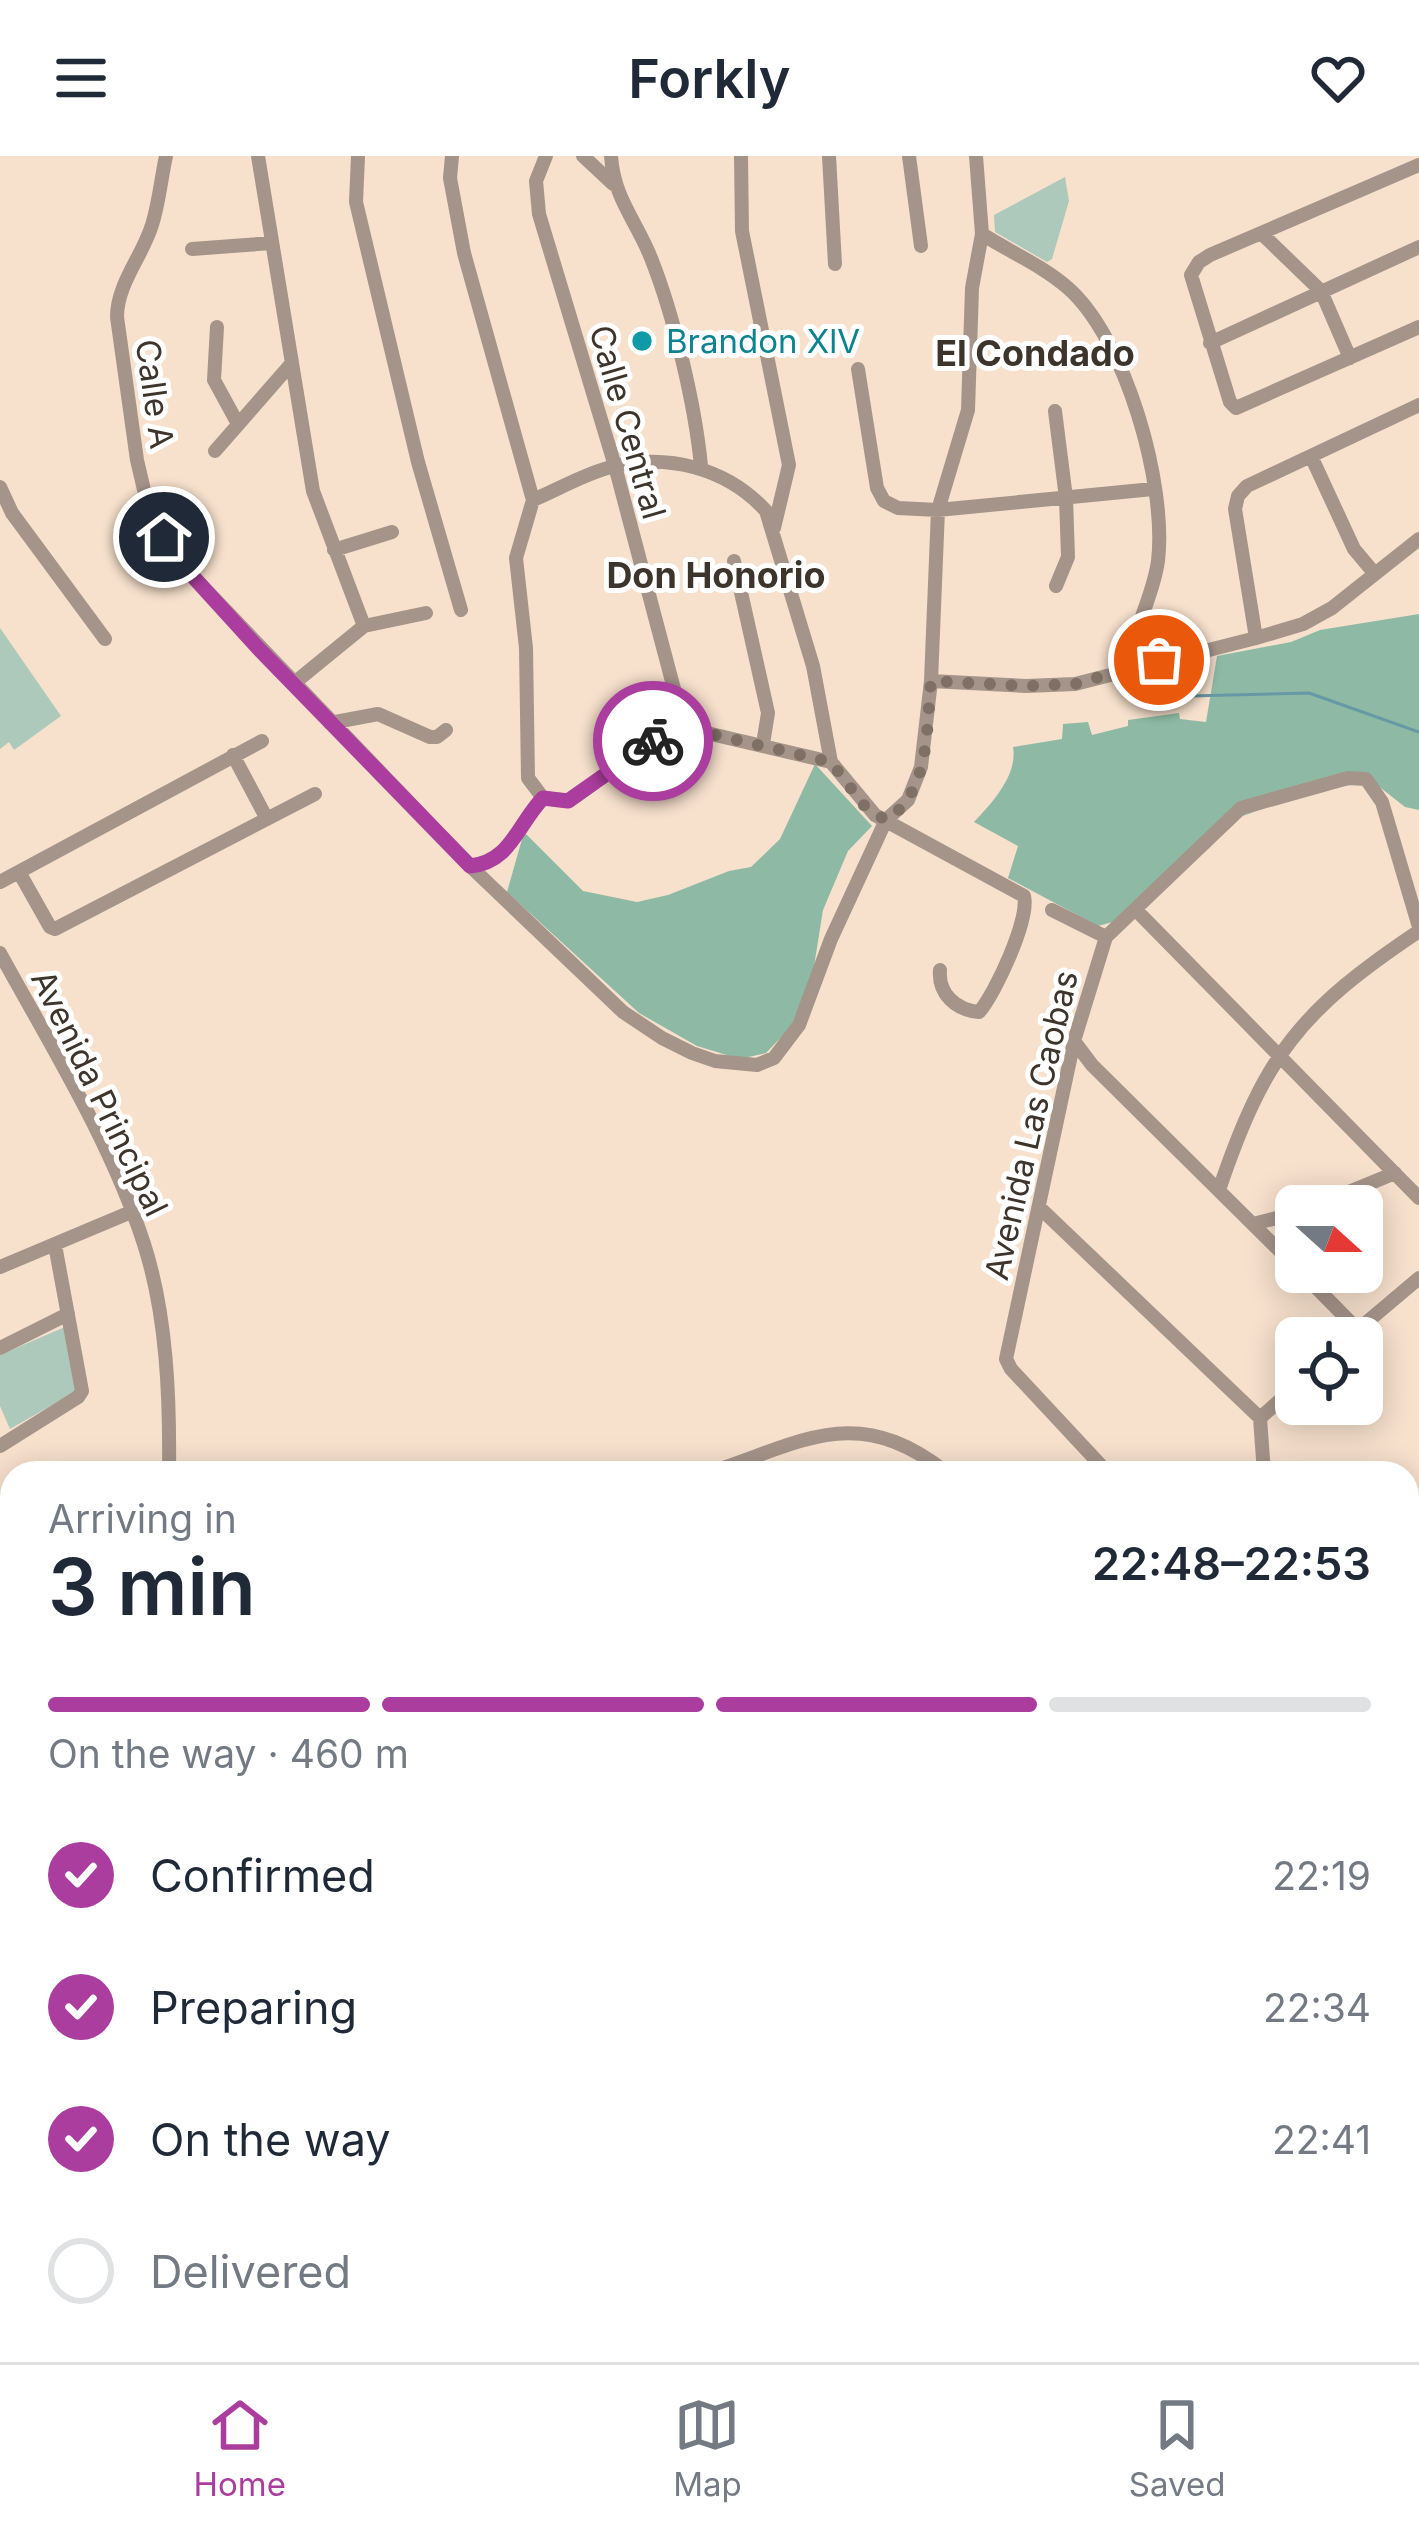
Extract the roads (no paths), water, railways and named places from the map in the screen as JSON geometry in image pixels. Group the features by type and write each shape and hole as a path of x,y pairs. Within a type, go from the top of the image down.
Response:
{"street":[{"name":"Calle A","path":"166,156 153,222 137,264 117,297 116,317 142,484 164,537 187,570 330,723 623,1012 692,1053 739,1065 774,1058 799,1025 831,939 886,820"},
{"path":"258,156 313,491 364,626"},
{"path":"358,156 356,202 418,462 461,610"},
{"path":"452,156 450,178 464,253 533,500 516,558 526,648 528,778 543,798 568,801 664,735 694,730 831,762"},
{"name":"Calle Central","path":"546,156 536,181 539,214 615,466 678,704 694,730"},
{"path":"583,156 613,184 650,256 698,434 701,466"},
{"path":"611,156 613,184"},
{"path":"741,156 742,231 790,465 774,529"},
{"path":"829,156 835,264"},
{"path":"909,156 921,246"},
{"path":"886,820 908,800 921,767 931,681 938,510 968,410 972,288 982,234 976,156"},
{"path":"1419,165 1210,255 1191,275 1230,402 1236,407 1419,327"},
{"path":"1261,233 1321,291 1350,358"},
{"path":"982,234 1070,290 1102,332 1137,410 1150,460 1159,554 1132,644 1132,667"},
{"path":"192,249 272,243"},
{"path":"1210,343 1419,247"},
{"path":"217,327 214,380 238,424"},
{"path":"215,451 291,364"},
{"path":"858,369 877,488 884,501 898,508 938,510 1153,489"},
{"path":"1256,638 1235,509 1238,496 1247,486 1419,404"},
{"path":"1055,411 1068,557 1056,586"},
{"path":"1312,456 1354,549 1375,574"},
{"path":"533,500 615,466 701,466 752,496 774,529 813,666 831,762 866,808 1018,889 1027,903 992,994 979,1012 952,1003 943,992 940,970"},
{"path":"0,487 12,513 105,639"},
{"path":"334,550 392,532"},
{"path":"931,681 1075,684 1256,638 1303,624 1332,608 1419,539"},
{"path":"734,561 768,713 763,744"},
{"path":"293,684 364,626 426,613"},
{"path":"664,735 678,704"},
{"path":"330,723 373,714 430,737 446,730"},
{"path":"0,881 262,741"},
{"path":"233,755 267,819"},
{"name":"Avenida Las Caobas","path":"1097,1461 1006,1359 1074,1041 1106,937 1249,803 1362,778 1371,782 1382,802 1419,929"},
{"path":"19,872 52,929 315,794"},
{"path":"470,866 490,864 500,855 543,798"},
{"path":"1052,910 1106,937"},
{"path":"1136,910 1419,1198"},
{"path":"1219,1190 1259,1086 1279,1055 1329,995 1419,929"},
{"name":"Avenida Principal","path":"0,953 85,1113 144,1245 156,1299 169,1461"},
{"path":"1074,1041 1092,1065 1275,1245"},
{"path":"1068,1072 1092,1065"},
{"path":"1366,1185 1395,1173"},
{"path":"1040,1208 1260,1418 1263,1461"},
{"path":"0,1267 131,1212"},
{"path":"1253,1223 1275,1218"},
{"path":"2,1439 82,1391 55,1245"},
{"path":"1373,1317 1419,1279"},
{"path":"1319,1293 1339,1317"},
{"path":"0,1348 68,1314"},
{"path":"1260,1418 1275,1405"},
{"path":"740,1461 831,1432 893,1440 932,1461"}],"waterway":[{"path":"1189,696 1309,693 1419,732"}],"place":[{"name":"Brandon XlV","path":"642,341"}],"district":[{"name":"El Condado","path":"1035,353"},
{"name":"Don Honorio","path":"716,575"}]}
